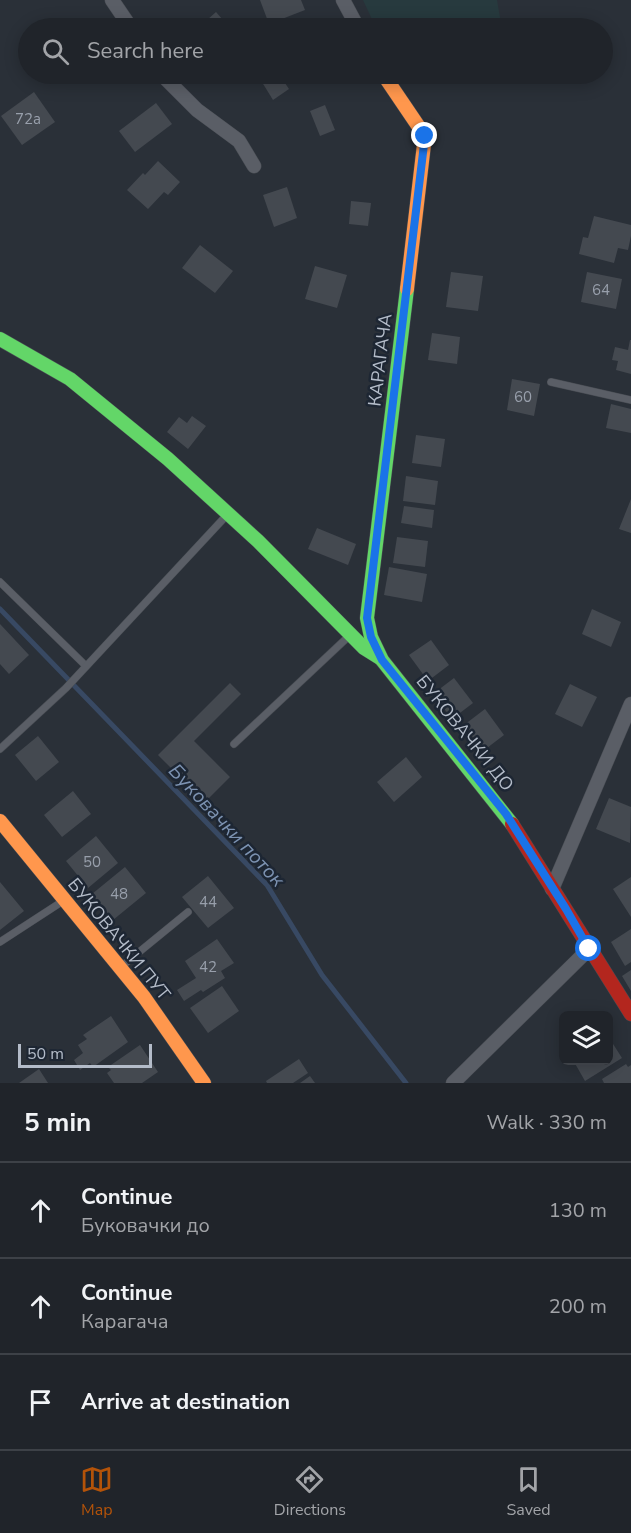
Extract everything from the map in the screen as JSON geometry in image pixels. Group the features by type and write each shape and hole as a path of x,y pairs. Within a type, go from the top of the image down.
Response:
{"street":[{"path":"112,0 124,18"},
{"path":"343,0 353,18"},
{"path":"171,84 197,110 239,141 255,166"},
{"name":"КАРАГАЧА","path":"382,660 371,637 367,618 425,136 390,84"},
{"path":"0,339 70,379 168,459 258,541 364,648 382,660"},
{"name":"БУКОВАЧКИ ДО","path":"382,660 506,814 631,1014"},
{"path":"552,889 631,704"},
{"name":"БУКОВАЧКИ ПУТ","path":"0,821 151,1006 204,1083"},
{"path":"453,1083 589,949"}],"lane":[{"path":"551,382 631,400"},
{"path":"0,748 66,688 228,514"},
{"path":"0,582 86,666"},
{"path":"234,744 350,634"},
{"path":"0,942 65,900"},
{"path":"120,967 188,912"}],"green space":[{"path":"363,0 497,0 500,18 371,18"}],"building":[{"path":"260,0 301,0 305,10 284,18 267,18"},
{"path":"216,12 221,18 209,18"},
{"path":"263,84 286,84 289,89 273,100"},
{"path":"34,92 55,122 22,145 1,116"},
{"path":"156,103 172,124 135,152 119,131"},
{"path":"325,105 335,130 320,136 310,111"},
{"path":"158,161 180,182 168,195 164,192 148,209 127,190"},
{"path":"287,187 297,218 274,227 263,195"},
{"path":"351,201 371,203 368,226 349,224"},
{"path":"594,216 631,225 628,250 618,248 614,263 579,254 583,237 588,238"},
{"path":"200,245 233,271 215,293 182,268"},
{"path":"315,266 347,275 337,308 305,299"},
{"path":"451,272 483,276 478,311 446,307"},
{"path":"587,272 622,279 616,309 581,302"},
{"path":"432,333 460,337 457,364 428,360"},
{"path":"630,340 631,374 616,370 618,361 612,360 615,347 628,350"},
{"path":"512,379 540,384 534,416 507,410"},
{"path":"611,404 631,409 631,433 606,428"},
{"path":"192,416 206,426 188,449 167,432 179,417 187,423"},
{"path":"416,435 445,439 441,467 412,463"},
{"path":"406,476 438,481 435,505 403,501"},
{"path":"631,499 631,533 619,529"},
{"path":"404,506 434,510 432,528 401,523"},
{"path":"317,528 356,544 348,565 308,549"},
{"path":"397,537 428,541 425,567 393,563"},
{"path":"389,567 427,574 422,602 384,595"},
{"path":"592,609 621,622 611,647 582,634"},
{"path":"0,624 29,655 9,674 0,664"},
{"path":"431,640 449,665 428,681 409,655"},
{"path":"454,678 473,703 452,719 433,694"},
{"path":"230,683 241,694 194,741 230,777 205,802 158,755"},
{"path":"570,684 597,697 582,727 555,714"},
{"path":"485,709 504,735 483,751 464,725"},
{"path":"38,736 59,762 36,781 15,755"},
{"path":"406,757 422,777 394,802 377,782"},
{"path":"73,791 91,814 62,837 44,815"},
{"path":"609,798 631,807 630,843 596,829"},
{"path":"96,836 118,863 88,888 66,861"},
{"path":"125,867 146,893 113,920 92,894"},
{"path":"208,876 234,908 208,928 182,897"},
{"path":"631,877 631,917 613,889"},
{"path":"0,882 24,911 0,930"},
{"path":"631,929 631,962 625,966 611,942"},
{"path":"217,939 234,963 221,971 225,978 184,1001 177,990 196,978 185,961"},
{"path":"631,970 631,991 622,976"},
{"path":"222,986 239,1011 208,1033 190,1008"},
{"path":"111,1016 128,1042 93,1067 90,1063 80,1070 74,1060 83,1053 78,1045 87,1039 83,1035"},
{"path":"613,1044 622,1058 613,1064"},
{"path":"140,1045 158,1072 142,1083 114,1083 107,1073 111,1070 108,1067"},
{"path":"299,1059 308,1073 293,1083 267,1083 266,1081"},
{"path":"626,1064 628,1067 631,1065 631,1083 604,1083 602,1079"},
{"path":"576,1065 611,1065 585,1081"},
{"path":"39,1069 48,1083 19,1083"},
{"path":"310,1076 315,1083 300,1083"}],"waterway":[{"name":"Буковачки поток","path":"0,609 267,885 322,975 406,1083"}],"traffic: fast":[{"path":"407,289 367,618 371,637 382,660 512,824"},
{"path":"0,339 70,379 168,459 258,541 364,648 380,658"}],"traffic: slow":[{"path":"390,84 425,136 407,289"},
{"path":"0,821 144,997 204,1083"}],"traffic: jam":[{"path":"512,824 631,1014"}],"route":[{"path":"425,136 367,618 371,637 382,660 506,814 589,949"}]}
